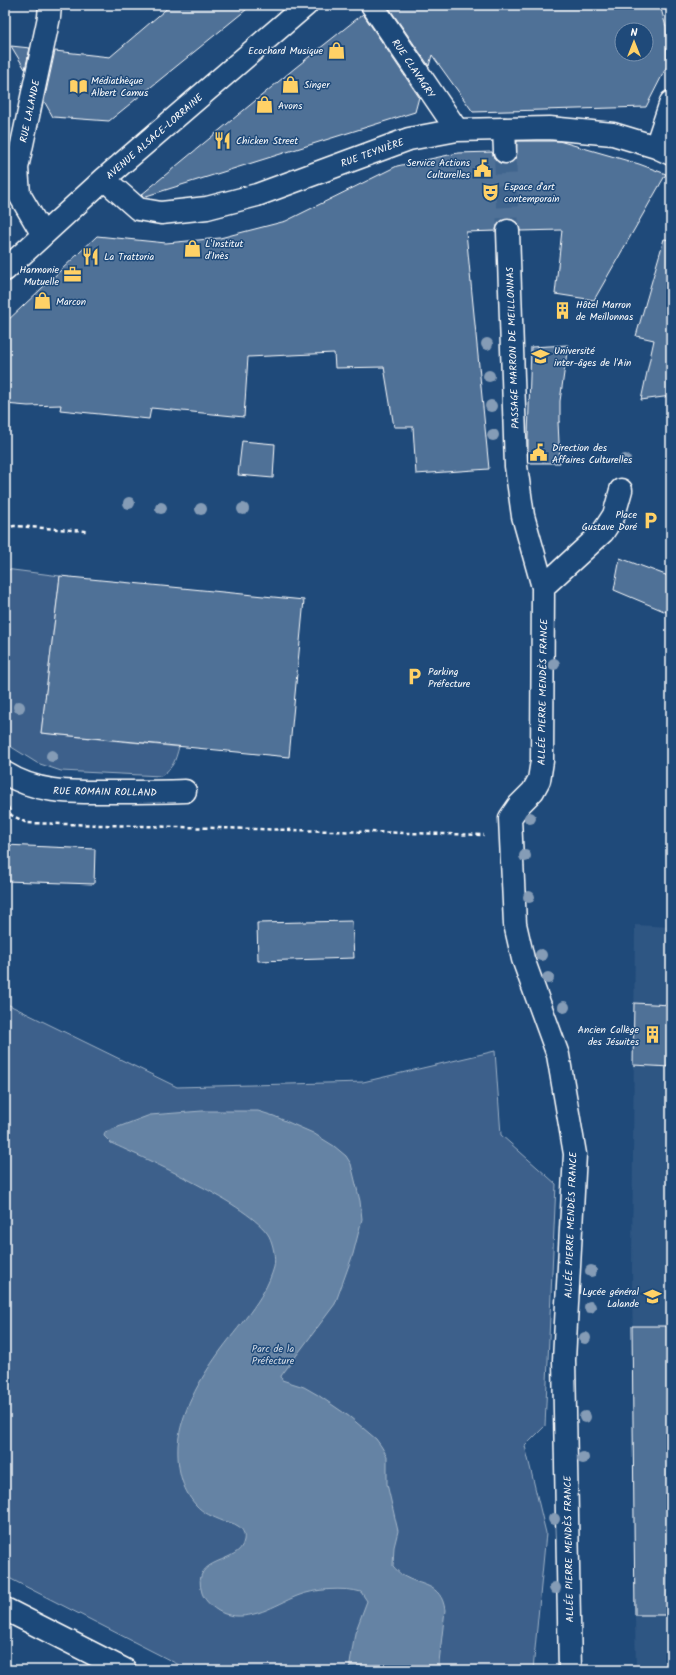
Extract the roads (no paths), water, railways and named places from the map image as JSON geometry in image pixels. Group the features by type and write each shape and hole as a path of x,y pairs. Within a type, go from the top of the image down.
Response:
{"street":[{"name":"RUE LALANDE","path":"43,235 19,194 17,168 49,17 50,5"},
{"name":"AVENUE ALSACE-LORRAINE","path":"5,270 104,178 306,5"},
{"name":"RUE CLAVAGRY","path":"372,5 457,130"},
{"path":"664,151 671,102"},
{"name":"RUE TEYNIÈRE","path":"104,178 138,209 162,213 207,208 257,195 409,139 457,130 549,128 613,134 664,151"},
{"path":"504,129 505,152"},
{"name":"PASSAGE MARRON DE MEILLONNAS","path":"508,231 516,466"},
{"name":"ALLÉE PIERRE MENDÈS FRANCE","path":"516,466 523,516 543,587 542,761 539,780 533,791 519,805 510,818 515,924 523,960 558,1055 575,1154 564,1360 570,1670"},
{"path":"543,587 604,532 614,515 621,490"},
{"name":"RUE ROMAIN ROLLAND","path":"5,773 42,789 65,792 186,791"},
{"path":"5,1609 125,1670"}],"tunnel":[{"path":"505,152 508,231"}],"place":[{"name":"Ecochard Musique","path":"336,50"},
{"name":"Singer","path":"291,84"},
{"name":"Médiathèque Albert Camus","path":"78,86"},
{"name":"Avons","path":"265,105"},
{"name":"Chicken Street","path":"223,140"},
{"name":"Service Actions Culturelles","path":"483,168"},
{"name":"Espace d'art contemporain","path":"491,192"},
{"name":"L'Institut d'Inès","path":"192,249"},
{"name":"La Trattoria","path":"91,256"},
{"name":"Harmonie Mutuelle","path":"72,275"},
{"name":"Marcon","path":"43,301"},
{"name":"Hôtel Marron de Meillonnas","path":"563,310"},
{"name":"Université inter-âges de l'Ain","path":"541,356"},
{"name":"Direction des Affaires Culturelles","path":"539,453"},
{"name":"Place Gustave Doré","path":"650,520"},
{"name":"Parking Préfecture","path":"415,677"},
{"name":"Ancien Collège des Jésuites","path":"652,1035"},
{"name":"Lycée général Lalande","path":"652,1297"}],"park label":[{"name":"Parc de la Préfecture","path":"273,1354"}]}
